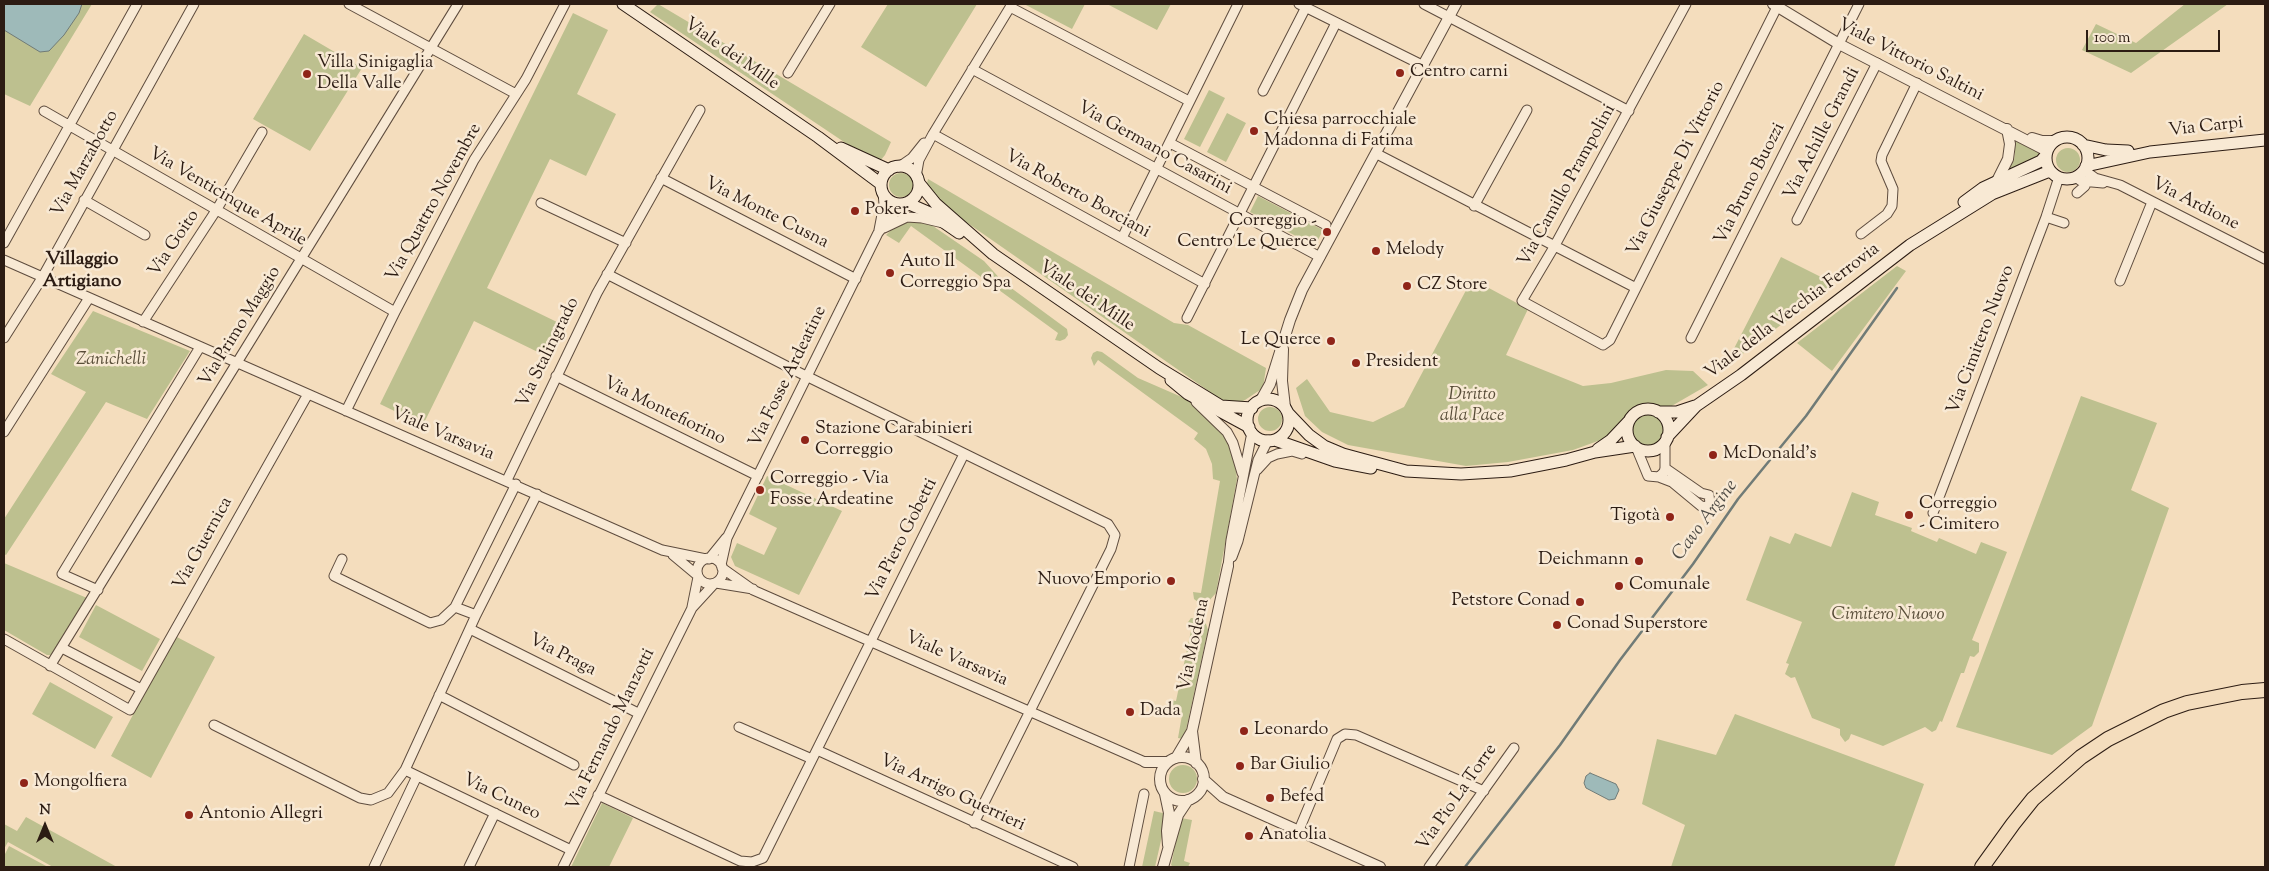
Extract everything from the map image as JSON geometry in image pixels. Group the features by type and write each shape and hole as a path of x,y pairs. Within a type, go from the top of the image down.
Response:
{"main road":[{"name":"Viale dei Mille","path":"623,4 818,137 882,188 891,201 916,206 948,225 1159,368 1221,406 1256,404 1274,400 1286,410"},
{"name":"Viale dei Mille","path":"818,137 894,168 909,169 936,204 993,254"},
{"path":"2068,138 2076,140 2083,145 2088,157 2082,174 2054,174 2047,153 2055,141 2068,138"},
{"name":"Via Carpi","path":"2083,145 2106,150 2150,152 2265,140"},
{"name":"Via Carpi","path":"2082,174 2150,152"},
{"name":"Viale della Vecchia Ferrovia","path":"1272,440 1335,460 1368,468 1445,474 1494,473 1566,460 1595,452 1636,446 1646,451 1654,450 1696,406 1741,375 1910,246 1939,220 1997,181 2041,161 2047,153"},
{"path":"882,188 894,168"},
{"name":"Viale della Vecchia Ferrovia","path":"1910,246 1997,191 2054,174"},
{"path":"904,203 916,195 918,180"},
{"name":"Viale dei Mille","path":"1159,368 1188,394 1250,430 1256,437 1272,440"},
{"path":"1250,430 1248,414 1256,404"},
{"name":"Viale della Vecchia Ferrovia","path":"1595,452 1611,440 1640,411 1650,409 1658,412 1676,412 1696,406"},
{"path":"1272,440 1281,437 1288,426 1286,410"},
{"name":"Viale della Vecchia Ferrovia","path":"1286,410 1309,435 1324,446 1392,469"},
{"path":"1658,412 1668,424 1666,439"},
{"path":"1628,422 1628,434 1636,446"},
{"path":"1982,867 2033,799 2081,757 2108,739 2164,711 2187,703 2242,692 2265,690"}],"street":[{"path":"4,243 137,4"},
{"name":"Via Marzabotto","path":"4,338 42,278 194,4"},
{"path":"349,4 516,94"},
{"name":"Via Primo Maggio","path":"50,666 458,4"},
{"name":"Via Quattro Novembre","path":"346,411 474,160 516,94 565,4"},
{"name":"Via Quattro Novembre","path":"561,14 570,4"},
{"path":"788,73 830,4"},
{"path":"1122,238 1238,4"},
{"path":"1424,4 1629,112"},
{"path":"1256,404 1270,384 1299,298 1456,4"},
{"name":"Via Camillo Prampolini","path":"1604,345 1522,301 1629,112 1686,4"},
{"name":"Via Bruno Buozzi","path":"1691,338 1859,4"},
{"path":"918,180 919,160 1011,5 1189,101"},
{"name":"Viale Vittorio Saltini","path":"1775,5 1839,44 2007,129 2047,153"},
{"name":"Via Giuseppe Di Vittorio","path":"1604,345 1610,340 1775,5"},
{"path":"1263,91 1303,6 1424,66"},
{"path":"1187,318 1255,187 1336,22"},
{"name":"Via Achille Grandi","path":"1797,220 1877,63"},
{"name":"Via Germano Casarini","path":"972,69 1320,257"},
{"path":"1860,234 1887,214 1892,206 1893,189 1881,161 1882,154 1917,84"},
{"name":"Via Stalingrado","path":"455,607 512,482 556,376 607,274 700,110"},
{"path":"1474,206 1526,110"},
{"name":"Via Venticinque Aprile","path":"44,111 301,260 395,312"},
{"path":"1997,181 2008,159 2010,144 2007,129"},
{"name":"Viale Vittorio Saltini","path":"2007,129 2042,141 2055,141"},
{"name":"Via Goito","path":"143,322 217,210 262,132"},
{"path":"894,168 912,158 933,134"},
{"name":"Via Roberto Borciani","path":"933,134 1205,284"},
{"path":"1170,143 1326,225"},
{"path":"1377,154 1474,206 1636,288"},
{"name":"Via Cimitero Nuovo","path":"1933,513 2046,218 2054,174"},
{"path":"2076,193 2085,186 2082,174"},
{"name":"Via Ardione","path":"2082,174 2120,185 2265,259"},
{"name":"Via Monte Cusna","path":"661,178 856,278"},
{"name":"Via Fosse Ardeatine","path":"722,567 727,538 879,230 884,204 882,188"},
{"path":"84,200 145,235"},
{"path":"2120,281 2152,202"},
{"path":"541,203 626,243"},
{"name":"Via Fosse Ardeatine","path":"879,230 904,203"},
{"path":"879,230 907,218 922,218 948,225"},
{"path":"2046,218 2064,223"},
{"name":"Viale Varsavia","path":"4,260 671,553 716,560 722,567 753,590"},
{"path":"607,274 806,377 1108,524 1115,534 1111,549 974,823"},
{"path":"4,432 89,298"},
{"path":"1283,343 1282,381 1286,410"},
{"path":"98,590 62,574 200,347"},
{"name":"Via Montefiorino","path":"556,376 758,476"},
{"name":"Via Guernica","path":"50,666 130,710 308,394"},
{"name":"Viale dei Mille","path":"1188,394 1227,432 1235,449 1242,476"},
{"name":"Via Modena","path":"1196,763 1192,730 1228,566 1250,430"},
{"path":"1659,477 1665,468 1666,439"},
{"name":"Via Modena","path":"1228,566 1238,541 1261,452 1272,440"},
{"path":"1636,446 1648,476 1659,477 1672,482 1701,506 1709,505 1709,495 1701,493 1665,468"},
{"name":"Via Modena","path":"1254,477 1260,466 1268,458 1284,452 1335,460"},
{"name":"Via Piero Gobetti","path":"598,796 740,861 758,862 766,852 964,454"},
{"path":"214,726 366,799 377,799 388,793 405,770 476,615 537,494"},
{"name":"Via Fosse Ardeatine","path":"707,559 727,538"},
{"name":"Viale Varsavia","path":"671,553 698,576 703,583 715,583 753,590 871,640 1145,762 1160,778"},
{"path":"342,559 334,576 430,623 441,620 455,607 476,615"},
{"path":"698,576 699,564 707,559"},
{"path":"715,583 722,576 722,567"},
{"name":"Via Fernando Manzotti","path":"692,608 698,576"},
{"name":"Via Fernando Manzotti","path":"563,867 638,713 692,608 715,583"},
{"name":"Via Praga","path":"470,629 638,713"},
{"path":"4,639 50,666"},
{"path":"62,648 141,689"},
{"path":"439,695 574,765"},
{"path":"739,727 812,759"},
{"name":"Via Modena","path":"1172,760 1192,730"},
{"path":"1299,830 1337,740 1345,734 1356,735 1484,791"},
{"name":"Via Pio La Torre","path":"1429,867 1514,748"},
{"name":"Via Arrigo Guerrieri","path":"817,750 1073,867"},
{"path":"1163,867 1178,815 1191,798 1201,789 1202,770 1196,763 1187,758 1172,760 1161,772 1160,778 1169,813 1166,831 1168,846"},
{"name":"Viale Varsavia","path":"1145,762 1172,760"},
{"name":"Via Cuneo","path":"405,770 571,850"},
{"path":"374,867 417,776"},
{"path":"1203,779 1223,797 1380,867"},
{"path":"1129,867 1144,794"},
{"path":"1165,794 1173,799 1223,797"},
{"path":"470,867 495,813"}],"green space":[{"path":"4,4 92,4 30,106 4,94"},
{"path":"658,4 891,142 885,155 880,161 859,152 650,12"},
{"path":"888,4 977,4 926,87 861,47"},
{"path":"1024,4 1085,4 1072,29"},
{"path":"1107,4 1171,4 1157,30"},
{"path":"2185,4 2228,4 2131,73 2082,50 2096,24 2136,43"},
{"path":"573,13 608,30 577,94 616,114 586,176 550,159 487,288 559,323 544,355 474,321 423,425 380,404"},
{"path":"304,34 362,68 310,151 253,119"},
{"path":"1209,90 1225,98 1200,147 1184,139"},
{"path":"1227,113 1246,123 1226,162 1207,152"},
{"path":"2012,137 2041,153 2037,159 2008,171 2014,160 2015,153"},
{"path":"2068,148 2076,152 2080,160 2076,168 2068,172 2060,168 2056,160 2060,152"},
{"path":"901,173 906,174 912,180 912,190 906,196 901,197 896,196 890,190 889,185 890,180 896,174"},
{"path":"928,179 1174,323 1188,325 1266,368 1263,388 1235,404 1223,401 956,215 926,188"},
{"path":"1258,196 1323,230 1315,246 1250,212"},
{"path":"918,221 930,224 984,261 1003,282 1067,329 1068,335 1065,339 1055,340 1058,333 911,226 899,243 886,235 897,224"},
{"path":"1781,257 1835,284 1724,368"},
{"path":"1897,266 1906,271 1832,371 1797,343"},
{"name":"Diritto alla Pace","path":"1472,279 1528,309 1506,355 1583,386 1611,383 1666,370 1693,371 1708,385 1656,415 1662,422 1664,432 1661,440 1652,446 1644,446 1637,442 1631,429 1573,450 1508,462 1466,466 1348,445 1322,432 1305,416 1296,388 1307,379 1330,412 1373,422 1404,407"},
{"name":"Zanichelli","path":"93,311 190,351 147,419 106,402 6,555 4,554 4,519 86,392 51,374"},
{"path":"1097,351 1102,352 1138,378 1184,398 1208,416 1224,434 1234,456 1237,479 1216,593 1208,602 1198,602 1194,599 1193,592 1201,593 1220,481 1213,479 1212,464 1206,449 1194,439 1198,433 1098,360 1094,366 1091,358 1093,353"},
{"path":"2081,396 2157,423 2131,490 2169,508 2092,726 2052,755 1956,727"},
{"path":"1270,407 1275,408 1281,414 1281,424 1275,430 1270,431 1265,430 1259,424 1258,419 1259,414 1265,408"},
{"path":"767,476 842,511 799,595 735,566 731,557 737,543 764,555 777,528 749,514"},
{"name":"Cimitero Nuovo","path":"1852,492 1879,502 1875,515 1912,528 1911,531 1937,542 1939,538 1976,554 1981,542 2007,552 1972,640 1979,643 1979,652 1974,657 1970,656 1964,673 1961,673 1942,722 1940,721 1936,730 1932,732 1925,727 1883,746 1851,734 1845,742 1840,735 1840,729 1812,718 1795,677 1791,678 1785,674 1789,664 1786,663 1802,622 1746,600 1770,536 1790,544 1795,533 1831,547"},
{"path":"4,563 87,598 51,655 47,655 4,630"},
{"path":"96,605 160,639 142,671 79,637"},
{"path":"1191,618 1201,619 1206,624 1208,630 1184,739 1178,738 1182,715 1177,714 1169,701 1176,701 1192,626 1186,625"},
{"path":"175,636 215,657 151,778 111,756"},
{"path":"50,682 113,717 95,749 32,714"},
{"path":"1735,714 1924,784 1894,867 1671,867 1685,825 1642,804 1657,739 1716,755"},
{"path":"1183,765 1193,769 1197,779 1193,789 1183,793 1173,789 1169,779 1173,769"},
{"path":"602,803 633,818 609,867 571,867"},
{"path":"1154,811 1167,814 1155,867 1142,867"},
{"path":"26,817 117,867 53,867 8,842 4,849 4,824 17,831"},
{"path":"1181,818 1192,820 1184,861 1190,863 1188,867 1173,867 1171,865"},
{"path":"9,846 48,867 4,867 4,856"}],"water":[{"path":"4,4 82,4 79,13 64,35 49,51 40,52 4,30"},
{"path":"1590,773 1616,784 1619,790 1615,799 1609,800 1586,788 1584,783 1586,776"}],"waterway":[{"name":"Cavo Argine","path":"1465,867 1560,745 1620,660 1693,564 1738,499 1806,416 1897,288"}],"place":[{"name":"Centro carni","path":"1400,73"},
{"name":"Villa Sinigaglia Della Valle","path":"307,74"},
{"name":"Chiesa parrocchiale Madonna di Fatima","path":"1254,131"},
{"name":"Poker","path":"855,211"},
{"name":"Correggio - Centro Le Querce","path":"1327,232"},
{"name":"Melody","path":"1376,251"},
{"name":"Auto Il Correggio Spa","path":"890,273"},
{"name":"CZ Store","path":"1407,286"},
{"name":"Le Querce","path":"1331,341"},
{"name":"President","path":"1356,363"},
{"name":"Stazione Carabinieri Correggio","path":"805,440"},
{"name":"McDonald's","path":"1713,455"},
{"name":"Correggio - Via Fosse Ardeatine","path":"760,490"},
{"name":"Correggio - Cimitero","path":"1909,515"},
{"name":"Tigotà","path":"1670,517"},
{"name":"Deichmann","path":"1639,561"},
{"name":"Nuovo Emporio","path":"1171,581"},
{"name":"Comunale","path":"1619,586"},
{"name":"Petstore Conad","path":"1580,602"},
{"name":"Conad Superstore","path":"1557,625"},
{"name":"Dada","path":"1130,712"},
{"name":"Leonardo","path":"1244,731"},
{"name":"Bar Giulio","path":"1240,766"},
{"name":"Mongolfiera","path":"24,783"},
{"name":"Befed","path":"1270,798"},
{"name":"Antonio Allegri","path":"189,815"},
{"name":"Anatolia","path":"1249,836"}],"district":[{"name":"Villaggio Artigiano","path":"82,272"}]}
